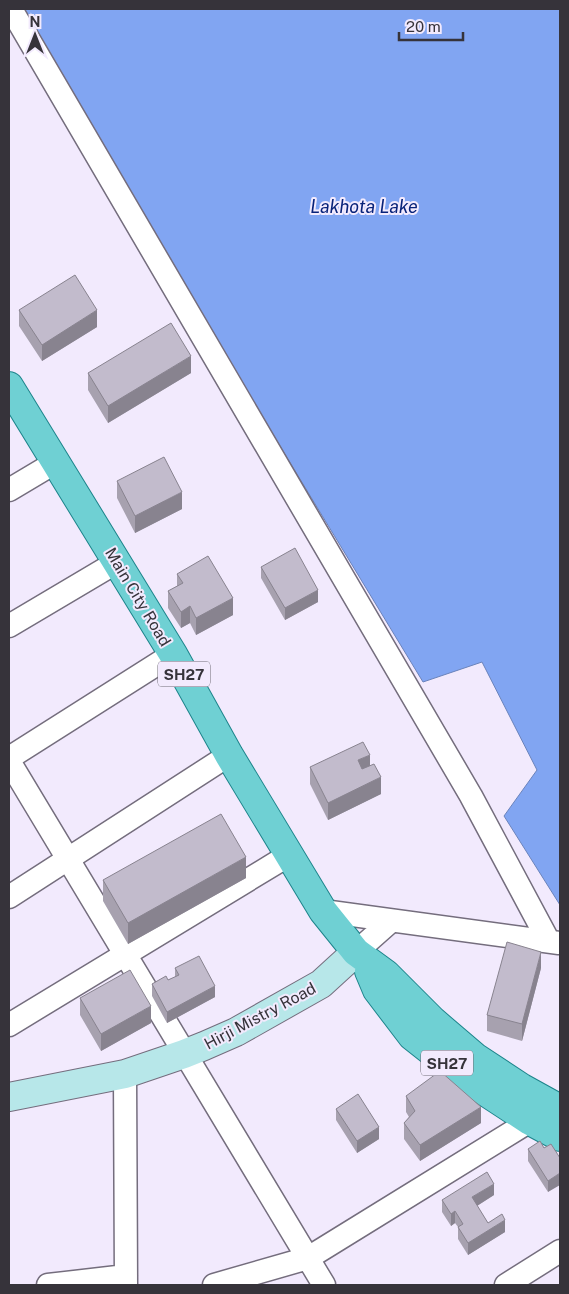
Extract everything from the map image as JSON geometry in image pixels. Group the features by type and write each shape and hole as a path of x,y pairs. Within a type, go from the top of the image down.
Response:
{"main road":[{"name":"Main City Road","path":"9,386 173,654 229,755 323,911 360,956 378,990 412,1036 469,1081 530,1121 560,1137"},
{"name":"Main City Road","path":"360,956 386,974 433,1022 475,1056 522,1088 560,1109"},
{"name":"Hirji Mistry Road","path":"9,1098 125,1074 184,1054 236,1032 320,984 360,956"}],"street":[{"path":"11,9 554,941"},
{"path":"9,490 56,462"},
{"path":"9,626 117,562"},
{"path":"173,654 9,760 324,1285"},
{"path":"9,897 229,755"},
{"path":"9,1025 289,855"},
{"path":"323,911 554,941"},
{"path":"360,956 391,921"},
{"path":"48,1285 126,1281 125,1074"},
{"path":"214,1285 308,1258 530,1121"},
{"path":"513,1283 560,1250"}],"water":[{"name":"Lakhota Lake","path":"15,9 560,9 560,905 504,816 537,770 482,662 423,682"}],"building":[{"path":"75,275 97,310 42,345 19,310"},
{"path":"171,323 191,356 108,406 88,373"},
{"path":"164,457 182,492 135,516 117,481"},
{"path":"295,548 318,590 285,608 261,567"},
{"path":"208,556 233,598 196,618 190,606 181,612 168,591 183,583 177,574"},
{"path":"363,742 370,755 358,760 362,769 374,764 381,777 328,803 310,767"},
{"path":"221,814 246,857 128,923 103,880"},
{"path":"507,942 541,952 522,1024 487,1015"},
{"path":"199,956 215,986 167,1012 152,984 166,976 168,980 179,975 175,968"},
{"path":"130,970 151,1006 101,1034 80,998"},
{"path":"440,1071 481,1107 420,1145 404,1123 415,1111 406,1096"},
{"path":"358,1094 379,1127 357,1141 336,1109"},
{"path":"540,1141 544,1148 551,1144 560,1158 560,1173 548,1181 528,1149"},
{"path":"487,1172 494,1184 472,1197 488,1223 502,1214 505,1220 468,1243 458,1227 463,1224 455,1211 451,1214 442,1200"}]}
